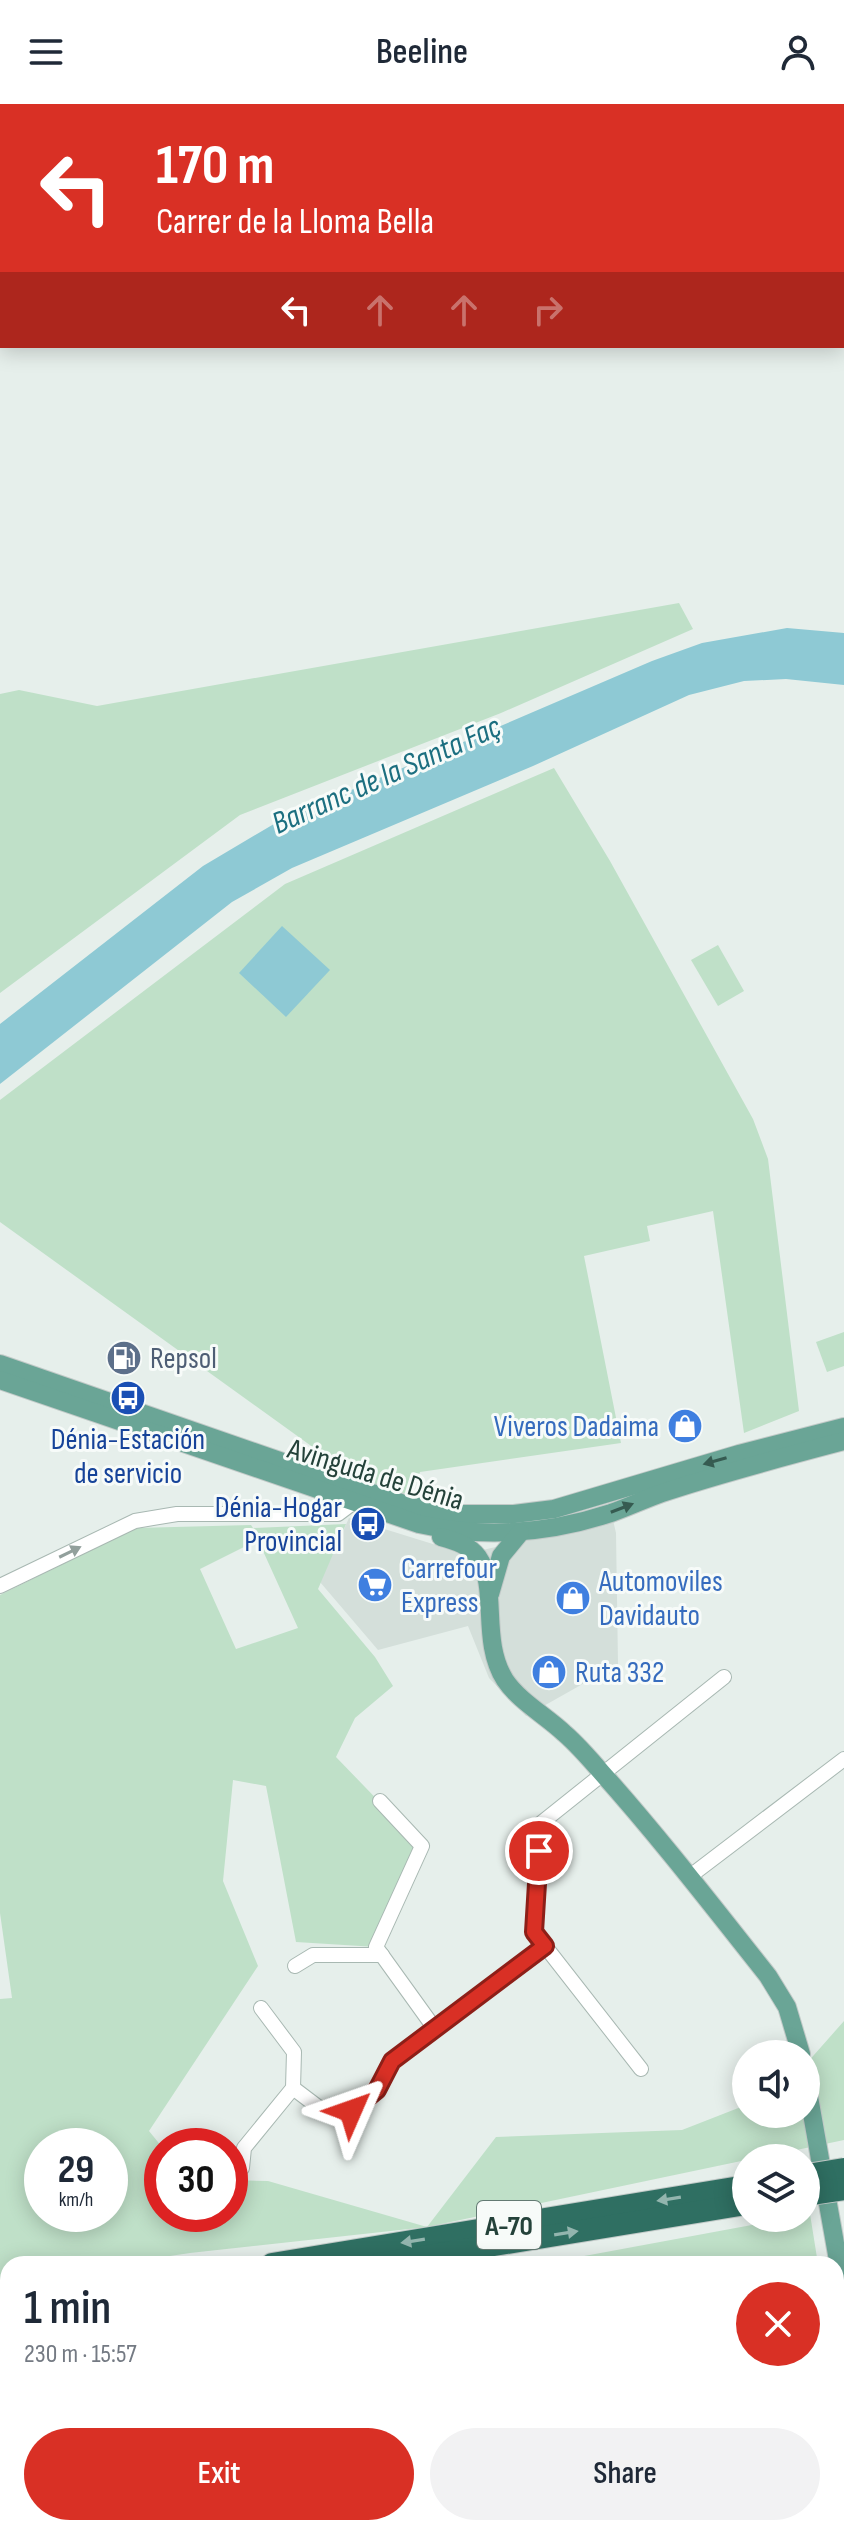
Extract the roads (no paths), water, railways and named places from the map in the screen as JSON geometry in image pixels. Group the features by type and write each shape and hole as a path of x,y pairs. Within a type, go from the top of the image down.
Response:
{"highway":[{"path":"820,2179 844,2169"},
{"path":"820,2186 844,2189"},
{"name":"A-70","path":"321,2256 732,2188"},
{"name":"A-70","path":"427,2256 732,2206"}],"main road":[{"name":"Avinguda de Dénia","path":"0,1364 404,1504 454,1514 514,1514 554,1509 844,1427"},
{"name":"Avinguda de Dénia","path":"0,1380 419,1524 491,1534 555,1529 611,1513 663,1493 841,1443"},
{"path":"487,1592 491,1534 503,1525 578,1510 592,1498"},
{"path":"419,1524 472,1550 482,1566 495,1662 507,1683 565,1733 689,1877 768,1976 787,2007 799,2040"},
{"path":"487,1592 501,1556 520,1533"},
{"path":"815,2128 837,2256"}],"street":[{"name":"Avinguda de Dénia","path":"791,1440 808,1428 844,1418"},
{"path":"0,1586 135,1521 177,1514 338,1514 354,1502"},
{"path":"641,2069 534,1932 540,1824 724,1677"},
{"path":"689,1877 844,1759"},
{"path":"380,1801 422,1846 376,1947 435,2029"},
{"path":"293,2088 326,2113 351,2111 377,2090 392,2061 545,1946"},
{"path":"295,1966 313,1955 382,1955"},
{"path":"248,2143 293,2088 294,2052 261,2008"}],"water":[{"path":"787,628 844,633 844,685 786,679 744,681 689,695 533,766 292,868 232,902 0,1084 0,1024 203,866 279,821 652,661 702,643"},
{"path":"282,926 330,970 286,1017 239,973"}],"place":[{"name":"Repsol","path":"124,1358"},
{"name":"Dénia-Estación de servicio","path":"128,1398"},
{"name":"Viveros Dadaima","path":"685,1426"},
{"name":"Dénia-Hogar Provincial","path":"368,1524"},
{"name":"Carrefour Express","path":"375,1585"},
{"name":"Automoviles Davidauto","path":"573,1598"},
{"name":"Ruta 332","path":"549,1672"}],"water label":[{"name":"Barranc de la Santa Faç","path":"386,774"}]}
